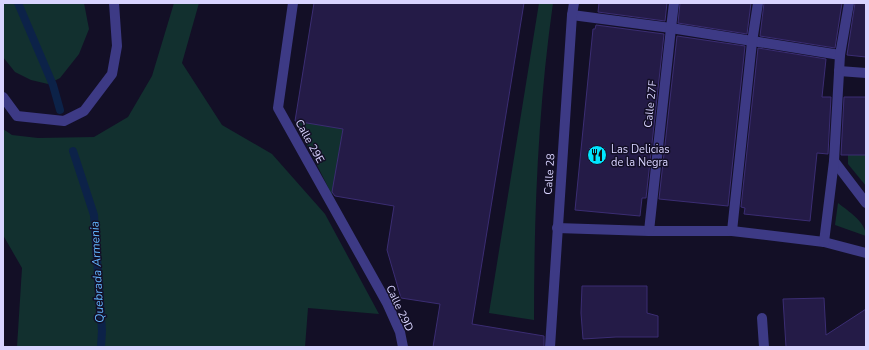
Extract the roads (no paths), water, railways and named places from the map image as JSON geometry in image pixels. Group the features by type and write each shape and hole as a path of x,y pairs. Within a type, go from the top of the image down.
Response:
{"street":[{"path":"3,97 17,116 64,121 84,111 112,74 117,46 114,3"},
{"name":"Calle 29E","path":"293,3 278,108 373,279"},
{"name":"Calle 28","path":"550,347 557,228 574,3"},
{"name":"Calle 27F","path":"649,232 674,3"},
{"path":"732,232 752,42 758,3"},
{"path":"824,242 834,161 840,55 849,3"},
{"path":"572,15 671,28 840,55"},
{"path":"839,71 866,73"},
{"path":"834,161 866,203"},
{"path":"557,228 649,232 732,232 824,242 866,253"},
{"name":"Calle 29D","path":"373,279 387,303 400,332 403,347"},
{"path":"762,318 764,347"}],"waterway":[{"name":"Quebrada Armenia","path":"18,3 53,85 60,110"},
{"name":"Quebrada Armenia","path":"73,151 94,215 102,331 101,347"}],"place":[{"name":"Las Delicias de la Negra","path":"597,155"}]}
